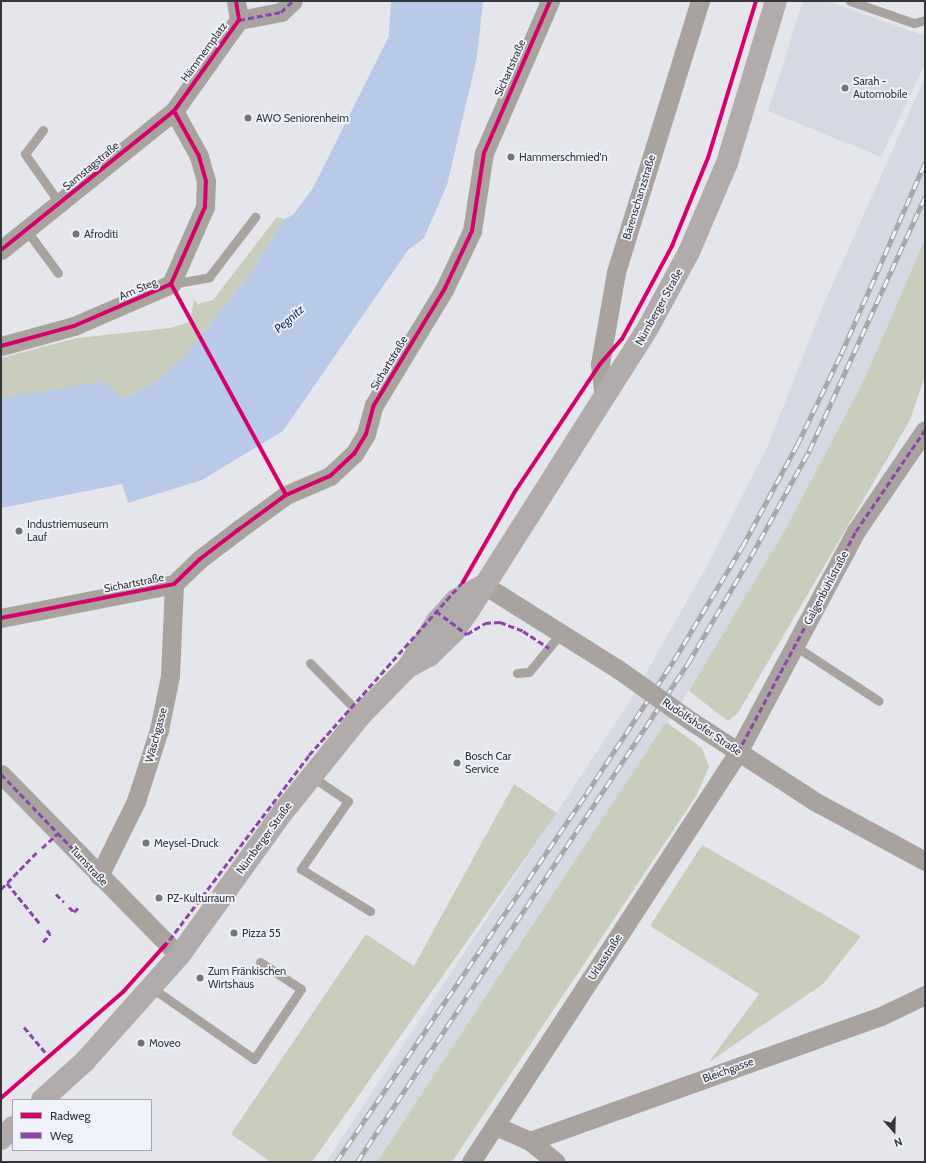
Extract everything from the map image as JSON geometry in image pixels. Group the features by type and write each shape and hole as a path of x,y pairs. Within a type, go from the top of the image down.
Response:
{"street":[{"name":"Hämmernplatz","path":"174,111 238,20 236,1"},
{"path":"238,20 281,12 293,1"},
{"name":"Sichartstraße","path":"1,618 174,584 200,559 238,530 286,496 330,476 354,454 366,434 374,405 445,288 472,231 484,153 550,1"},
{"name":"Bärenschanzstraße","path":"604,397 600,364 616,272 700,1"},
{"name":"Nürnberger Straße","path":"43,1099 152,988 179,956 311,776 361,715 408,667 429,656 454,632 648,328 689,252 727,163 776,1"},
{"name":"Samstagstraße","path":"2,247 27,231 174,111"},
{"name":"Am Steg","path":"1,346 74,326 171,284 205,207 206,181 199,156 174,111"},
{"name":"Galgenbühlstraße","path":"738,752 856,531 925,430"},
{"name":"Wäschgasse","path":"98,876 136,801 159,730 170,676 174,584"},
{"name":"Rudolfshofer Straße","path":"484,585 618,668 691,721 814,801 925,861"},
{"name":"Urlasstraße","path":"471,1162 496,1126 738,752"},
{"name":"Turnstraße","path":"1,774 98,876 179,956"},
{"name":"Bleichgasse","path":"530,1141 881,1016 925,995"},
{"path":"496,1126 530,1141 556,1162"},
{"path":"1,1138 12,1128"}],"lane":[{"path":"850,1 914,23 925,20"},
{"path":"43,130 25,154 60,204"},
{"path":"171,284 209,277 255,217"},
{"path":"27,231 58,273"},
{"path":"517,673 529,672 561,633"},
{"path":"795,646 879,701"},
{"path":"310,663 361,715"},
{"path":"311,776 348,801 301,869 370,912"},
{"path":"152,988 254,1059 301,989 260,962"}],"shaded area":[{"name":"Sarah - Automobile","path":"803,1 828,1 925,36 925,64 881,157 768,111"},
{"path":"925,77 925,239 864,380 785,530 706,665 377,1162 326,1162 629,703 707,566 768,445 823,306"}],"green space":[{"path":"277,217 284,219 252,271 185,356 158,380 123,399 1,398 1,358 77,338 170,328 190,322 194,299 198,304 213,300"},
{"path":"925,239 925,376 910,420 738,713 728,721 689,691 785,530 864,380"},
{"path":"666,722 702,748 709,767 696,796 452,1162 377,1162"},
{"path":"514,784 557,813 312,1162 271,1162 231,1134 366,934 414,966"},
{"path":"702,845 861,936 823,984 709,1062 759,994 650,926"}],"water":[{"name":"Pegnitz","path":"391,1 483,1 477,57 447,185 424,238 408,250 283,431 202,480 128,503 122,484 1,508 1,398 104,381 123,399 158,380 185,356 252,271 284,219 293,215 313,188 389,36"}],"railway":[{"path":"336,1162 586,794 674,660 742,547 797,445 841,354 925,163"},
{"path":"357,1162 688,663 751,556 809,451 925,196"}],"marked path":[{"path":"239,20 281,12 293,1"},
{"path":"738,752 856,531 925,430"},
{"path":"164,947 309,755 465,579"},
{"path":"436,611 467,634 485,623 500,622 523,631 549,648"},
{"path":"1,774 99,876"},
{"path":"42,848 58,833"},
{"path":"1,889 37,852"},
{"path":"7,883 41,925"},
{"path":"56,894 64,902"},
{"path":"69,907 74,912 79,907"},
{"path":"43,942 50,934 47,930"},
{"path":"24,1027 45,1052"}],"cycle path":[{"path":"1,250 174,111 239,20 236,1"},
{"path":"1,618 174,584 200,559 286,495 330,476 354,454 366,434 374,405 445,288 472,231 484,153 550,1"},
{"path":"463,582 516,490 600,364 622,339 672,246 708,158 756,1"},
{"path":"1,346 74,326 171,284 205,207 206,181 199,156 174,111"},
{"path":"171,284 286,495"},
{"path":"1,1098 123,992 166,944"}],"place":[{"name":"Sarah - Automobile","path":"845,88"},
{"name":"AWO Seniorenheim","path":"248,118"},
{"name":"Hammerschmied'n","path":"511,157"},
{"name":"Afroditi","path":"76,234"},
{"name":"Industriemuseum Lauf","path":"19,531"},
{"name":"Bosch Car Service","path":"457,763"},
{"name":"Meysel-Druck","path":"146,843"},
{"name":"PZ-Kulturraum","path":"159,898"},
{"name":"Pizza 55","path":"234,933"},
{"name":"Zum Fränkischen Wirtshaus","path":"200,978"},
{"name":"Moveo","path":"141,1043"}]}
